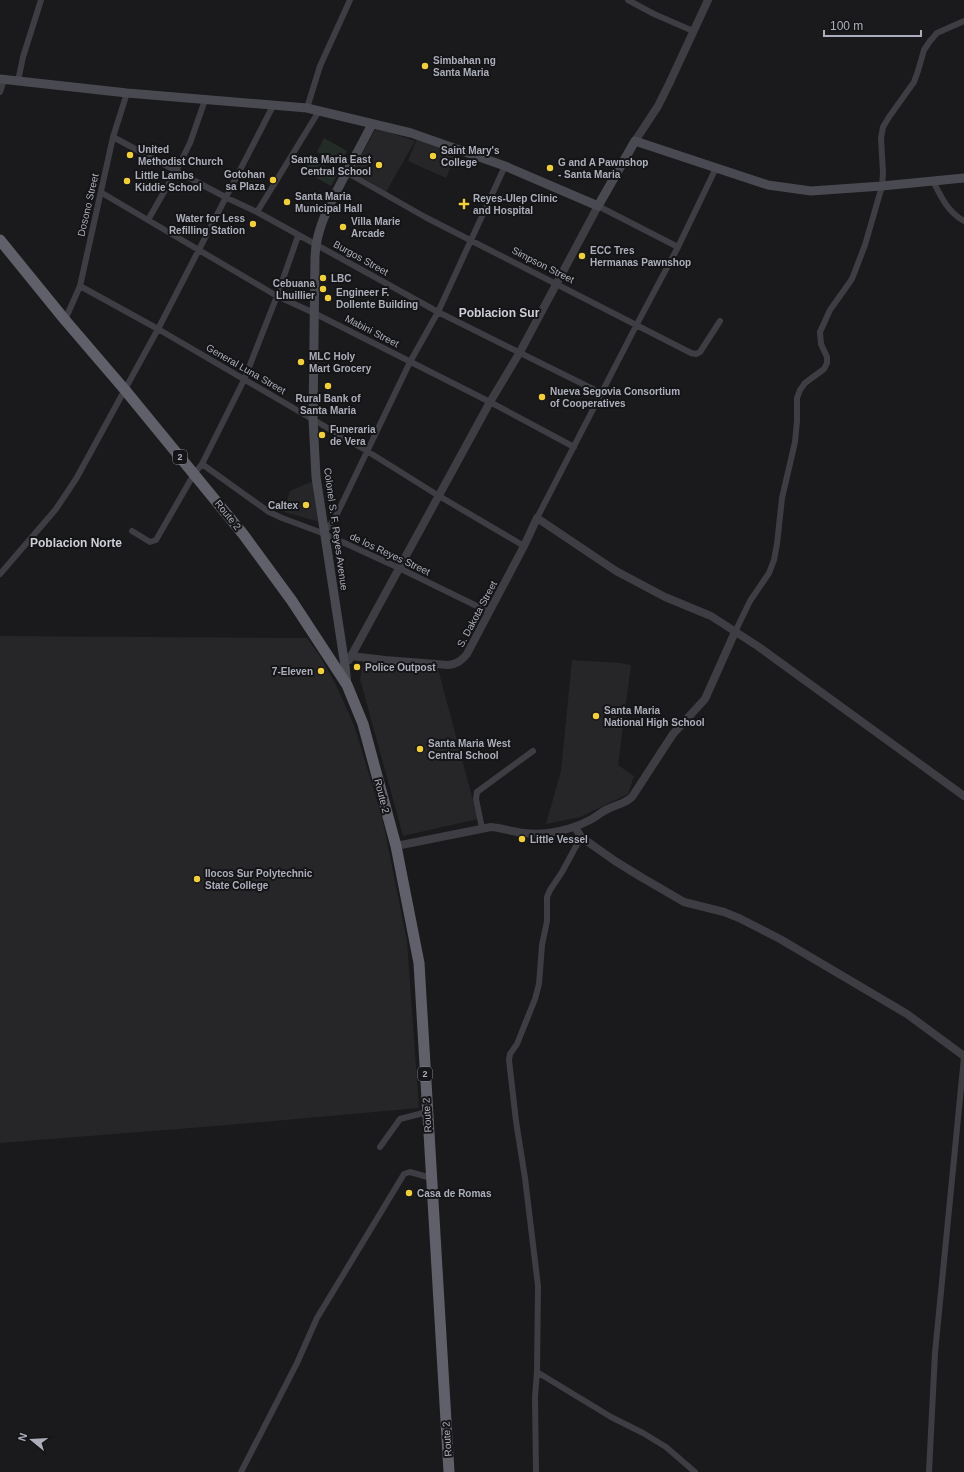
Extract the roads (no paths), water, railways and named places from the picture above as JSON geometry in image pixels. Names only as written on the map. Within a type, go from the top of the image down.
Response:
[{"type":"highway","name":"Route 2","points":[[0,240],[243,534],[287,595],[347,685],[363,724],[396,846],[419,963],[449,1472]]},
{"type":"main road","points":[[2,79],[127,93],[307,108],[411,133],[505,166],[598,206],[635,142],[768,185],[811,191],[964,178]]},
{"type":"main road","name":"Colonel S. F. Reyes Avenue","points":[[347,685],[346,666],[316,477],[313,419],[315,244],[329,206],[372,124]]},
{"type":"street","points":[[18,81],[23,57],[42,0]]},
{"type":"street","points":[[307,108],[320,66],[350,0]]},
{"type":"street","points":[[628,0],[693,32]]},
{"type":"street","points":[[635,142],[658,106],[708,0]]},
{"type":"street","points":[[396,846],[491,827],[524,833],[540,834],[575,827],[591,820],[610,808],[623,804],[632,797],[673,734],[705,699],[738,633],[750,601],[769,573],[774,560],[782,498],[795,442],[797,398],[805,383],[826,366],[827,357],[819,338],[821,328],[830,310],[852,279],[882,186],[883,174],[881,138],[883,127],[914,82],[924,50],[930,41],[938,33],[964,21]]},
{"type":"street","points":[[0,92],[2,79]]},
{"type":"street","name":"Dosono Street","points":[[65,320],[80,286],[102,193],[113,137],[127,93]]},
{"type":"street","points":[[148,220],[190,143],[205,100]]},
{"type":"street","points":[[0,574],[56,509],[76,479],[200,250],[273,106]]},
{"type":"street","points":[[257,212],[319,111]]},
{"type":"street","name":"Burgos Street","points":[[113,137],[227,198],[257,212],[438,312],[601,393]]},
{"type":"street","points":[[324,532],[337,514],[410,362],[438,312],[505,166]]},
{"type":"street","points":[[716,168],[678,247],[636,324],[537,518],[616,571],[665,597],[711,616],[738,633],[964,796]]},
{"type":"street","name":"Simpson Street","points":[[346,172],[425,217],[692,353],[696,354],[700,352],[720,321]]},
{"type":"street","points":[[934,181],[944,202],[951,211],[964,221]]},
{"type":"street","name":"Mabini Street","points":[[102,193],[277,296],[314,313],[490,402],[574,447]]},
{"type":"street","points":[[346,666],[490,402],[520,352],[598,206],[678,247]]},
{"type":"street","points":[[132,531],[150,542],[156,540],[194,474],[202,464],[244,380],[277,296],[298,236]]},
{"type":"street","name":"General Luna Street","points":[[80,286],[158,329],[313,419],[524,546]]},
{"type":"street","name":"de los Reyes Street","points":[[202,464],[269,512],[324,532],[489,612]]},
{"type":"street","name":"S. Dakota Street","points":[[351,656],[440,665],[456,664],[461,661],[467,654],[524,546],[537,518]]},
{"type":"street","points":[[482,828],[476,799],[477,792],[533,751]]},
{"type":"street","points":[[575,827],[581,837],[615,861],[684,902],[724,912],[780,939],[907,1014],[964,1056],[935,1353],[929,1472]]},
{"type":"street","points":[[536,1472],[535,1397],[537,1372],[538,1286],[509,1060],[510,1054],[517,1044],[535,1000],[539,984],[542,945],[547,921],[547,897],[581,837]]},
{"type":"street","points":[[380,1147],[400,1119],[427,1112]]},
{"type":"street","points":[[241,1472],[297,1363],[317,1318],[404,1174],[410,1172],[431,1178]]},
{"type":"street","points":[[537,1372],[666,1447],[695,1472]]},
{"type":"place","name":"Simbahan ng Santa Maria","points":[[425,66]]},
{"type":"place","name":"United Methodist Church","points":[[130,155]]},
{"type":"place","name":"Saint Mary's College","points":[[433,156]]},
{"type":"place","name":"Santa Maria East Central School","points":[[379,165]]},
{"type":"place","name":"G and A Pawnshop - Santa Maria","points":[[550,168]]},
{"type":"place","name":"Gotohan sa Plaza","points":[[273,180]]},
{"type":"place","name":"Little Lambs Kiddie School","points":[[127,181]]},
{"type":"place","name":"Santa Maria Municipal Hall","points":[[287,202]]},
{"type":"place","name":"Reyes-Ulep Clinic and Hospital","points":[[464,204]]},
{"type":"place","name":"Water for Less Refilling Station","points":[[253,224]]},
{"type":"place","name":"Villa Marie Arcade","points":[[343,227]]},
{"type":"place","name":"ECC Tres Hermanas Pawnshop","points":[[582,256]]},
{"type":"place","name":"LBC","points":[[323,278]]},
{"type":"place","name":"Cebuana Lhuillier","points":[[323,289]]},
{"type":"place","name":"Engineer F. Dollente Building","points":[[328,298]]},
{"type":"place","name":"MLC Holy Mart Grocery","points":[[301,362]]},
{"type":"place","name":"Rural Bank of Santa Maria","points":[[328,386]]},
{"type":"place","name":"Nueva Segovia Consortium of Cooperatives","points":[[542,397]]},
{"type":"place","name":"Funeraria de Vera","points":[[322,435]]},
{"type":"place","name":"Caltex","points":[[306,505]]},
{"type":"place","name":"Police Outpost","points":[[357,667]]},
{"type":"place","name":"7-Eleven","points":[[321,671]]},
{"type":"place","name":"Santa Maria National High School","points":[[596,716]]},
{"type":"place","name":"Santa Maria West Central School","points":[[420,749]]},
{"type":"place","name":"Little Vessel","points":[[522,839]]},
{"type":"place","name":"Ilocos Sur Polytechnic State College","points":[[197,879]]},
{"type":"place","name":"Casa de Romas","points":[[409,1193]]},
{"type":"district","name":"Poblacion Sur","points":[[499,313]]},
{"type":"district","name":"Poblacion Norte","points":[[76,543]]}]
